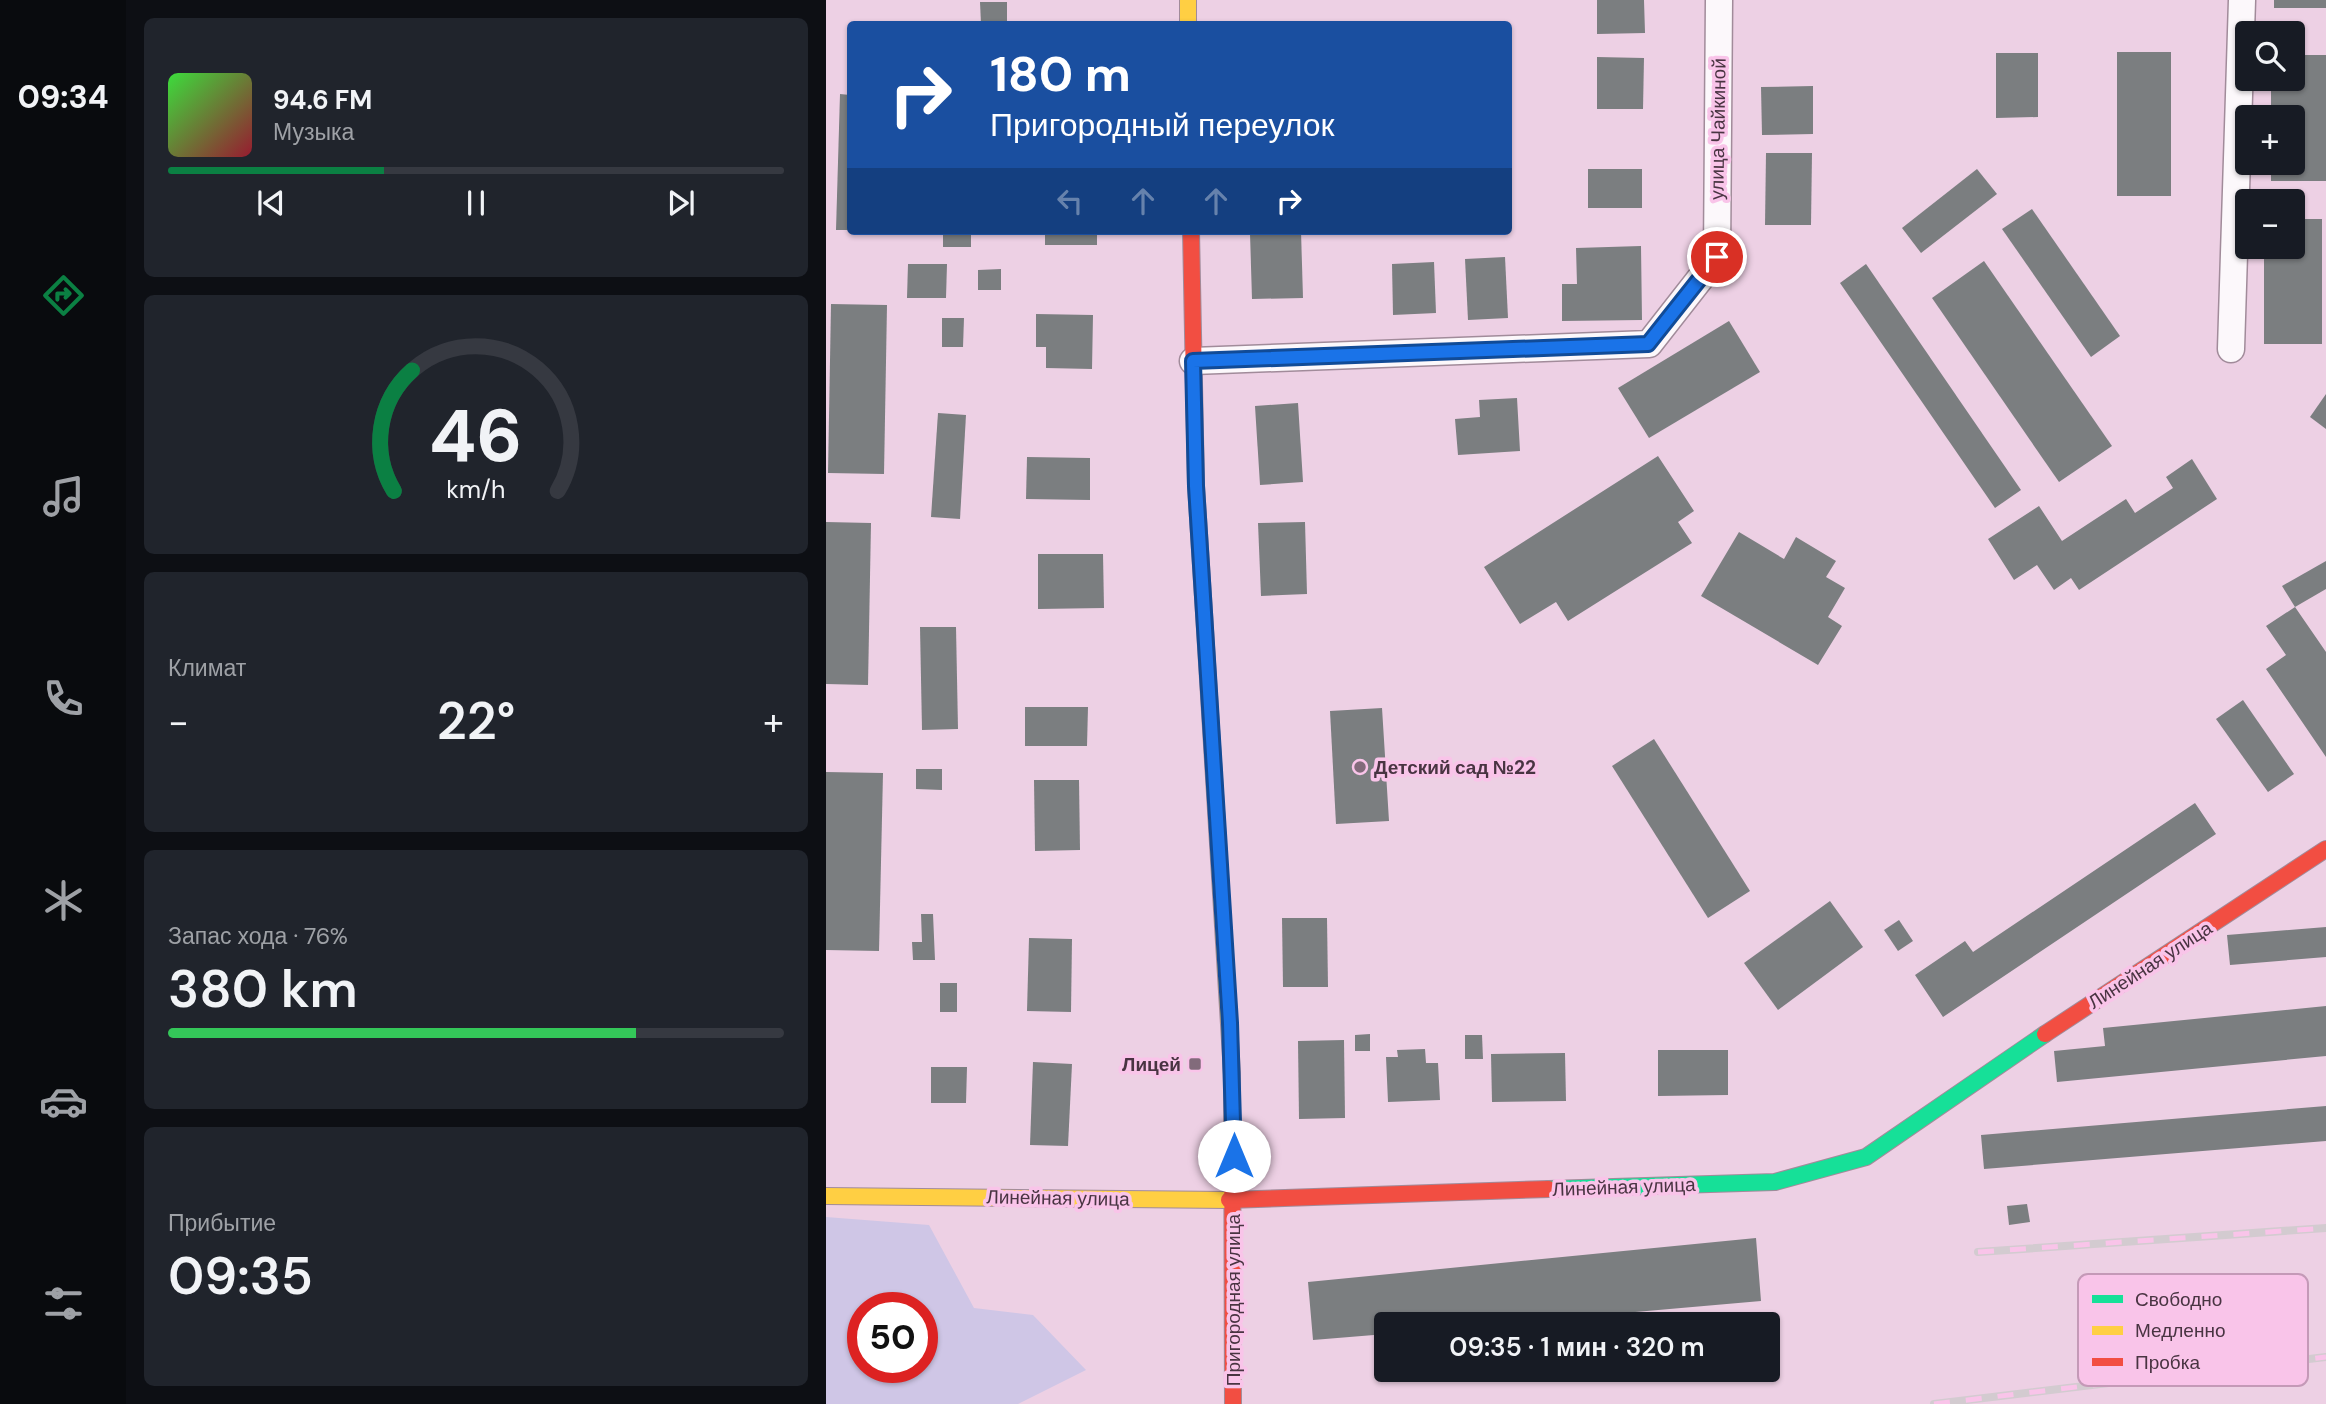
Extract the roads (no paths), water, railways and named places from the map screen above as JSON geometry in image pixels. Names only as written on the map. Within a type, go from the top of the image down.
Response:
[{"type":"street","points":[[1188,0],[1188,21]]},
{"type":"street","name":"улица Чайкиной","points":[[1193,361],[1648,344],[1717,257],[1719,0]]},
{"type":"street","points":[[2231,349],[2242,0]]},
{"type":"street","name":"Пригородная улица","points":[[1191,235],[1196,486],[1230,1023],[1233,1404]]},
{"type":"street","name":"Линейная улица","points":[[826,1196],[1233,1200],[1775,1182],[1866,1157],[1997,1066],[2326,849]]},
{"type":"railway","points":[[1978,1252],[2326,1228]]},
{"type":"railway","points":[[2308,1359],[2326,1357]]},
{"type":"railway","points":[[1934,1404],[2084,1386]]},
{"type":"place","name":"Детский сад №22","points":[[1360,767]]},
{"type":"place","name":"Лицей","points":[[1195,1064]]}]
